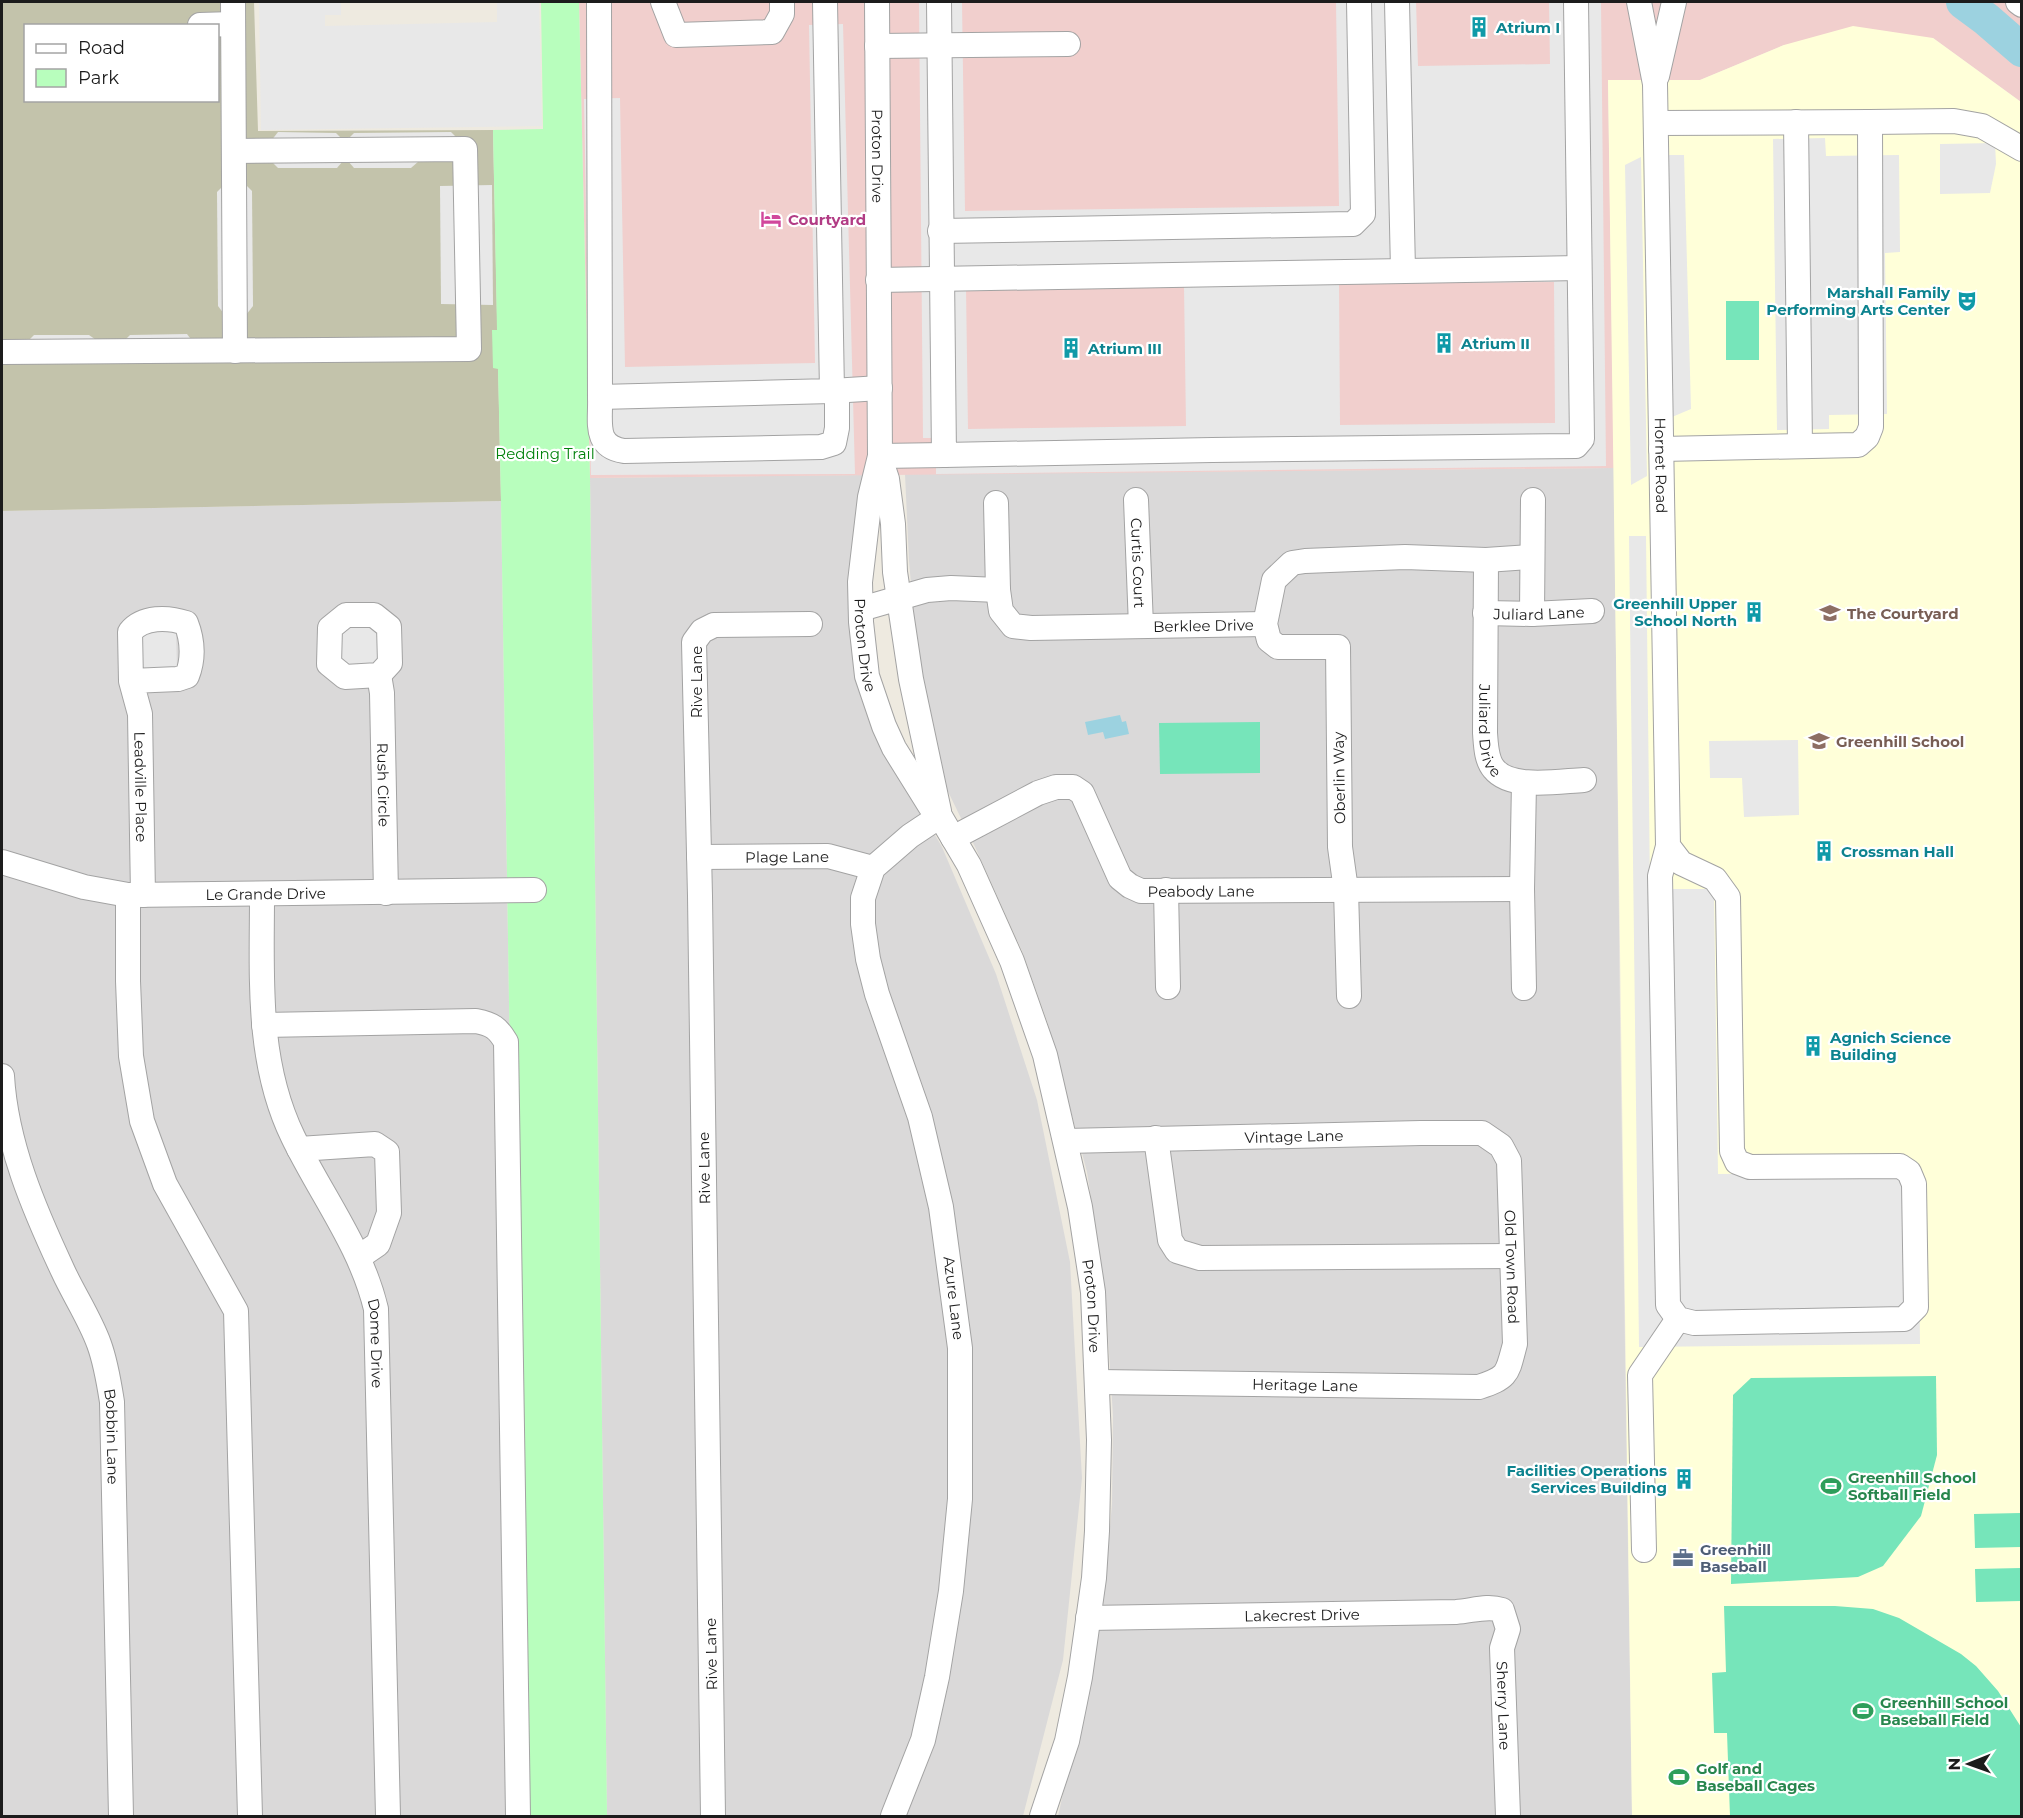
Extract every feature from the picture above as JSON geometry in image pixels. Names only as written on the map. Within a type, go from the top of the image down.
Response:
[{"type":"street","points":[[599,2],[601,433],[604,443],[612,449],[624,451],[821,447],[834,443],[837,428],[825,2]]},
{"type":"street","points":[[663,2],[676,35],[772,32],[782,14],[782,2]]},
{"type":"street","name":"Proton Drive","points":[[877,2],[880,456],[870,497],[860,582],[867,676],[884,726],[906,768],[930,806],[940,816],[969,865],[1012,961],[1046,1055],[1080,1207],[1093,1292],[1098,1382],[1097,1531],[1094,1578],[1080,1677],[1067,1741],[1042,1816]]},
{"type":"street","points":[[939,2],[944,455]]},
{"type":"street","points":[[940,231],[1353,224],[1363,214],[1359,2]]},
{"type":"street","points":[[1397,2],[1403,270]]},
{"type":"street","points":[[880,456],[1576,446],[1581,439],[1576,2]]},
{"type":"street","name":"Hornet Road","points":[[1639,2],[1655,84],[1668,846],[1660,876],[1667,1293],[1668,1305],[1678,1319]]},
{"type":"street","name":"Hornet Road","points":[[1655,84],[1674,2]]},
{"type":"street","points":[[2018,2],[2022,5]]},
{"type":"street","points":[[203,24],[233,13],[235,351]]},
{"type":"street","points":[[878,46],[1068,44]]},
{"type":"street","points":[[1656,123],[1954,121],[1982,126],[2022,149]]},
{"type":"street","points":[[1796,122],[1800,446]]},
{"type":"street","points":[[1662,449],[1858,445],[1867,437],[1871,428],[1870,122]]},
{"type":"street","points":[[2,352],[469,349],[465,149],[235,151]]},
{"type":"street","points":[[878,280],[1578,268]]},
{"type":"street","points":[[600,397],[880,388]]},
{"type":"street","name":"Proton Drive","points":[[880,456],[887,479],[911,679],[940,816]]},
{"type":"street","name":"Curtis Court","points":[[1136,500],[1141,626]]},
{"type":"street","points":[[1532,614],[1533,500]]},
{"type":"street","points":[[861,609],[927,590],[951,588],[998,590],[996,503]]},
{"type":"street","name":"Berklee Drive","points":[[998,590],[1001,611],[1013,626],[1031,628],[1265,624],[1274,580],[1292,563],[1405,557],[1486,560],[1531,557]]},
{"type":"street","name":"Juliard Drive","points":[[1486,560],[1485,733],[1487,756],[1494,770],[1506,778],[1524,783],[1522,889],[1524,988]]},
{"type":"street","name":"Juliard Lane","points":[[1485,613],[1532,614],[1592,610]]},
{"type":"street","name":"Rive Lane","points":[[713,1816],[694,642],[702,631],[714,625],[810,624]]},
{"type":"street","name":"Oberlin Way","points":[[1265,624],[1269,640],[1278,647],[1338,647],[1340,847],[1346,890],[1349,996]]},
{"type":"street","name":"Rush Circle","points":[[379,675],[382,693],[386,893]]},
{"type":"street","name":"Leadville Place","points":[[131,681],[140,714],[135,895],[128,981],[132,1056],[142,1121],[165,1184],[236,1311],[250,1816]]},
{"type":"street","points":[[1524,783],[1584,780]]},
{"type":"street","name":"Peabody Lane","points":[[953,838],[1038,793],[1056,787],[1072,787],[1082,793],[1120,878],[1141,891],[1522,889]]},
{"type":"street","points":[[873,868],[910,836],[940,816]]},
{"type":"street","points":[[1644,1550],[1640,1375],[1678,1319],[1694,1323],[1904,1319],[1916,1307],[1914,1184],[1909,1172],[1900,1166],[1750,1167],[1737,1162],[1732,1151],[1728,897],[1715,879],[1681,863],[1668,846]]},
{"type":"street","name":"Plage Lane","points":[[699,857],[828,856],[873,868]]},
{"type":"street","name":"Le Grande Drive","points":[[2,862],[84,887],[135,895],[534,890]]},
{"type":"street","name":"Azure Lane","points":[[873,868],[863,898],[863,924],[868,959],[877,993],[920,1117],[941,1207],[960,1348],[960,1499],[951,1591],[937,1677],[923,1740],[893,1816]]},
{"type":"street","points":[[1166,890],[1168,987]]},
{"type":"street","name":"Dome Drive","points":[[262,895],[264,1025],[266,1050],[276,1096],[299,1149],[359,1257],[370,1284],[376,1309],[388,1816]]},
{"type":"street","points":[[264,1025],[476,1021],[491,1024],[500,1031],[506,1042],[518,1816]]},
{"type":"street","name":"Bobbin Lane","points":[[2,1091],[9,1155],[22,1177],[62,1270],[99,1342],[112,1402],[121,1816]]},
{"type":"street","name":"Vintage Lane","points":[[1066,1141],[1421,1132],[1482,1133],[1501,1146],[1509,1161]]},
{"type":"street","points":[[1156,1138],[1170,1240],[1177,1251],[1200,1258],[1512,1256]]},
{"type":"street","points":[[299,1149],[375,1144],[387,1152],[389,1213],[378,1244],[359,1257]]},
{"type":"street","name":"Old Town Road","points":[[1508,1372],[1515,1344],[1509,1161]]},
{"type":"street","name":"Heritage Lane","points":[[1098,1382],[1479,1387],[1496,1381],[1508,1372]]},
{"type":"street","name":"Lakecrest Drive","points":[[1088,1618],[1456,1612],[1474,1611],[1487,1607],[1502,1610],[1507,1622]]},
{"type":"street","name":"Sherry Lane","points":[[1507,1622],[1508,1629],[1502,1648],[1508,1816]]},
{"type":"shaded area","points":[[2,2],[254,2],[258,131],[493,130],[501,501],[2,511]]},
{"type":"shaded area","points":[[259,2],[341,2],[341,15],[325,15],[325,26],[497,22],[497,2],[539,2],[542,126],[261,130]]},
{"type":"shaded area","points":[[579,2],[2021,2],[2021,102],[1933,38],[1784,45],[1700,80],[1608,80],[1614,468],[590,478]]},
{"type":"shaded area","points":[[919,2],[962,2],[965,211],[1339,206],[1336,2],[1416,2],[1418,66],[1550,64],[1549,2],[1601,2],[1606,466],[936,474],[936,438],[923,438]],"holes":[[[1554,282],[1555,423],[1340,425],[1339,284]],[[1184,286],[1186,426],[968,429],[966,288]]]},
{"type":"shaded area","points":[[843,24],[855,474],[591,475],[584,99],[620,98],[625,367],[815,363],[809,25]]},
{"type":"shaded area","name":"Greenhill School","points":[[1853,26],[1933,38],[2021,102],[2021,1816],[1632,1816],[1608,80],[1700,80],[1784,45]]},
{"type":"shaded area","points":[[278,132],[336,133],[343,140],[271,141]]},
{"type":"shaded area","points":[[451,132],[458,139],[347,140],[354,133]]},
{"type":"shaded area","points":[[1825,138],[1826,156],[1899,155],[1900,252],[1885,253],[1887,414],[1829,415],[1829,429],[1777,430],[1773,139]]},
{"type":"shaded area","points":[[1995,143],[1996,164],[1990,193],[1940,194],[1940,144]]},
{"type":"shaded area","points":[[1667,155],[1684,155],[1691,409],[1672,417]]},
{"type":"shaded area","points":[[1641,157],[1647,476],[1631,485],[1625,165]]},
{"type":"shaded area","points":[[271,161],[343,161],[337,168],[278,168]]},
{"type":"shaded area","points":[[348,161],[419,161],[411,168],[354,168]]},
{"type":"shaded area","points":[[224,185],[224,314],[218,306],[217,192]]},
{"type":"shaded area","points":[[246,185],[252,191],[253,306],[246,315]]},
{"type":"shaded area","points":[[492,185],[493,305],[441,304],[440,186]]},
{"type":"shaded area","points":[[187,334],[193,342],[123,342],[130,335]]},
{"type":"shaded area","points":[[34,335],[89,335],[99,342],[27,342]]},
{"type":"shaded area","points":[[1614,468],[1632,1816],[1058,1816],[1096,1648],[1105,1585],[1112,1504],[1113,1416],[1105,1289],[1087,1172],[1047,1021],[1022,951],[938,771],[922,709],[909,561],[905,474]]},
{"type":"shaded area","points":[[864,475],[854,654],[912,795],[942,847],[996,974],[1037,1100],[1070,1262],[1082,1478],[1063,1660],[1023,1816],[607,1816],[590,478]]},
{"type":"shaded area","points":[[501,501],[522,1816],[2,1816],[2,511]]},
{"type":"shaded area","points":[[1629,536],[1646,536],[1650,889],[1714,889],[1718,1174],[1918,1172],[1920,1344],[1639,1347]]},
{"type":"shaded area","points":[[377,624],[378,664],[341,665],[339,625]]},
{"type":"shaded area","points":[[176,629],[177,669],[137,670],[135,630]]},
{"type":"shaded area","points":[[1798,740],[1799,815],[1744,817],[1742,778],[1710,778],[1709,741]]},
{"type":"green space","name":"Redding Trail","points":[[541,2],[579,2],[590,478],[607,1816],[522,1816],[501,501],[498,369],[493,368],[492,330],[497,330],[493,130],[543,129]]},
{"type":"green space","points":[[1726,301],[1759,301],[1759,360],[1726,360]]},
{"type":"green space","points":[[1260,722],[1260,773],[1160,774],[1159,723]]},
{"type":"green space","name":"Greenhill School Softball Field","points":[[1936,1376],[1937,1455],[1921,1516],[1883,1566],[1858,1577],[1731,1584],[1733,1395],[1751,1378]]},
{"type":"green space","points":[[2021,1513],[2021,1547],[1975,1548],[1974,1514]]},
{"type":"green space","points":[[2021,1568],[2021,1601],[1976,1602],[1975,1569]]},
{"type":"green space","name":"Greenhill School Baseball Field","points":[[1724,1606],[1835,1606],[1873,1609],[1899,1618],[1961,1654],[1976,1666],[1998,1691],[2021,1727],[2021,1816],[1730,1816],[1727,1733],[1714,1733],[1712,1673],[1726,1672]]},
{"type":"water","points":[[1120,715],[1122,722],[1126,721],[1129,734],[1105,739],[1103,732],[1088,735],[1085,722]]},
{"type":"waterway","points":[[1963,2],[2022,50]]},
{"type":"place","name":"Atrium I","points":[[1479,27]]},
{"type":"place","name":"Courtyard","points":[[771,219]]},
{"type":"place","name":"Marshall Family Performing Arts Center","points":[[1967,301]]},
{"type":"place","name":"Atrium II","points":[[1444,343]]},
{"type":"place","name":"Atrium III","points":[[1071,348]]},
{"type":"place","name":"Greenhill Upper School North","points":[[1754,612]]},
{"type":"place","name":"The Courtyard","points":[[1830,613]]},
{"type":"place","name":"Greenhill School","points":[[1819,741]]},
{"type":"place","name":"Crossman Hall","points":[[1824,851]]},
{"type":"place","name":"Agnich Science Building","points":[[1813,1046]]},
{"type":"place","name":"Facilities Operations Services Building","points":[[1684,1479]]},
{"type":"place","name":"Greenhill School Softball Field","points":[[1831,1486]]},
{"type":"place","name":"Greenhill Baseball","points":[[1683,1558]]},
{"type":"place","name":"Greenhill School Baseball Field","points":[[1863,1711]]},
{"type":"place","name":"Golf and Baseball Cages","points":[[1679,1777]]}]
